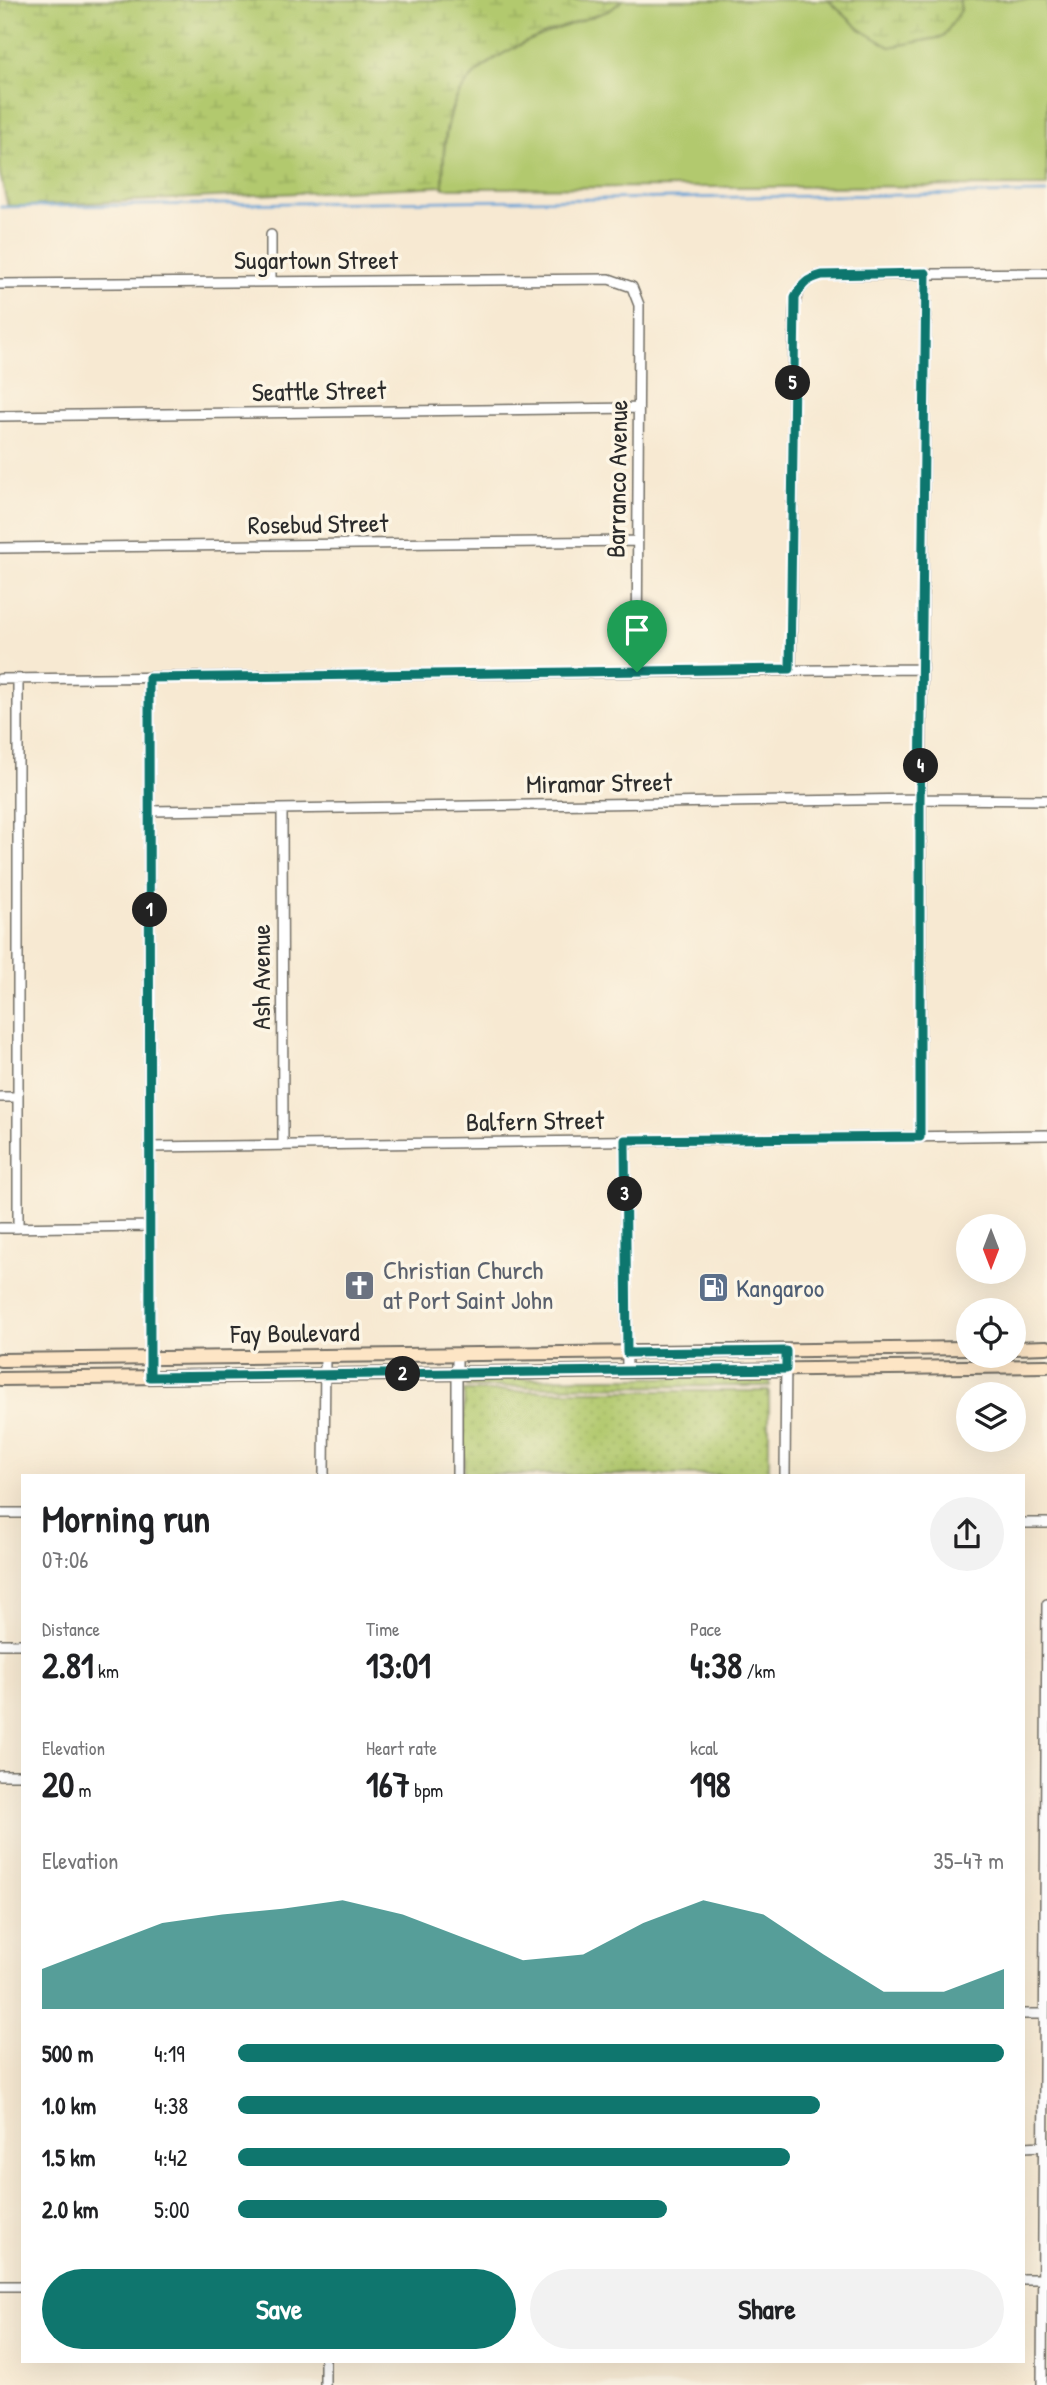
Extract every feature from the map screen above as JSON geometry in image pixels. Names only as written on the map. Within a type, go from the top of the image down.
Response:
[{"type":"main road","points":[[1026,1348],[1047,1347]]},
{"type":"main road","name":"Fay Boulevard","points":[[0,1360],[956,1348]]},
{"type":"main road","name":"Fay Boulevard","points":[[0,1380],[1047,1366]]},
{"type":"street","points":[[271,235],[271,281]]},
{"type":"street","points":[[920,1137],[920,799],[926,273]]},
{"type":"street","points":[[790,669],[795,298],[801,285],[809,278],[822,275],[1047,273]]},
{"type":"street","name":"Sugartown Street","points":[[0,284],[609,279],[632,287]]},
{"type":"street","name":"Barranco Avenue","points":[[632,287],[639,305],[637,672]]},
{"type":"street","name":"Seattle Street","points":[[0,416],[638,408]]},
{"type":"street","name":"Rosebud Street","points":[[0,548],[637,541]]},
{"type":"street","points":[[0,679],[922,669]]},
{"type":"street","points":[[149,678],[150,1377]]},
{"type":"street","points":[[18,679],[18,1228]]},
{"type":"street","name":"Miramar Street","points":[[151,811],[920,799],[1047,800]]},
{"type":"street","name":"Ash Avenue","points":[[282,809],[282,1145]]},
{"type":"street","points":[[0,1097],[18,1097]]},
{"type":"street","name":"Balfern Street","points":[[149,1147],[1047,1135]]},
{"type":"street","points":[[625,1140],[627,1371]]},
{"type":"street","points":[[0,1228],[149,1226]]},
{"type":"street","points":[[785,1474],[786,1351]]},
{"type":"street","points":[[457,1354],[457,1474]]},
{"type":"street","points":[[324,1474],[325,1355]]},
{"type":"street","points":[[0,1513],[21,1513]]},
{"type":"street","points":[[1025,1523],[1047,1523]]},
{"type":"street","points":[[1042,2385],[1045,2279],[1043,2146],[1047,1604]]},
{"type":"street","points":[[0,1644],[21,1644]]},
{"type":"street","points":[[0,1775],[21,1776]]},
{"type":"street","points":[[1025,2014],[1044,2014]]},
{"type":"street","points":[[1025,2147],[1043,2146]]},
{"type":"street","points":[[1025,2279],[1045,2279]]},
{"type":"street","points":[[0,2286],[21,2286]]},
{"type":"street","points":[[325,2363],[325,2385]]},
{"type":"green space","points":[[0,0],[623,0],[610,10],[546,33],[502,54],[467,83],[455,101],[448,121],[443,186],[8,207],[0,174]]},
{"type":"green space","points":[[623,0],[828,0],[860,29],[961,10],[959,0],[1047,0],[1047,186],[443,188],[448,123],[455,102],[466,84],[501,55],[545,34],[610,10]]},
{"type":"green space","points":[[828,0],[959,0],[961,10],[943,37],[890,47],[860,29]]},
{"type":"green space","points":[[770,1377],[770,1386],[467,1387],[467,1379]]},
{"type":"green space","points":[[464,1391],[769,1391],[769,1474],[464,1474]]},
{"type":"waterway","points":[[0,207],[1047,193]]},
{"type":"place","name":"Christian Church at Port Saint John","points":[[360,1285]]},
{"type":"place","name":"Kangaroo","points":[[713,1288]]},
{"type":"route","points":[[926,273],[920,799],[920,1137],[625,1140],[627,1353],[786,1351],[786,1369],[150,1377],[149,678],[637,672],[790,669],[795,298],[801,285],[809,278],[822,275],[926,273]]}]
